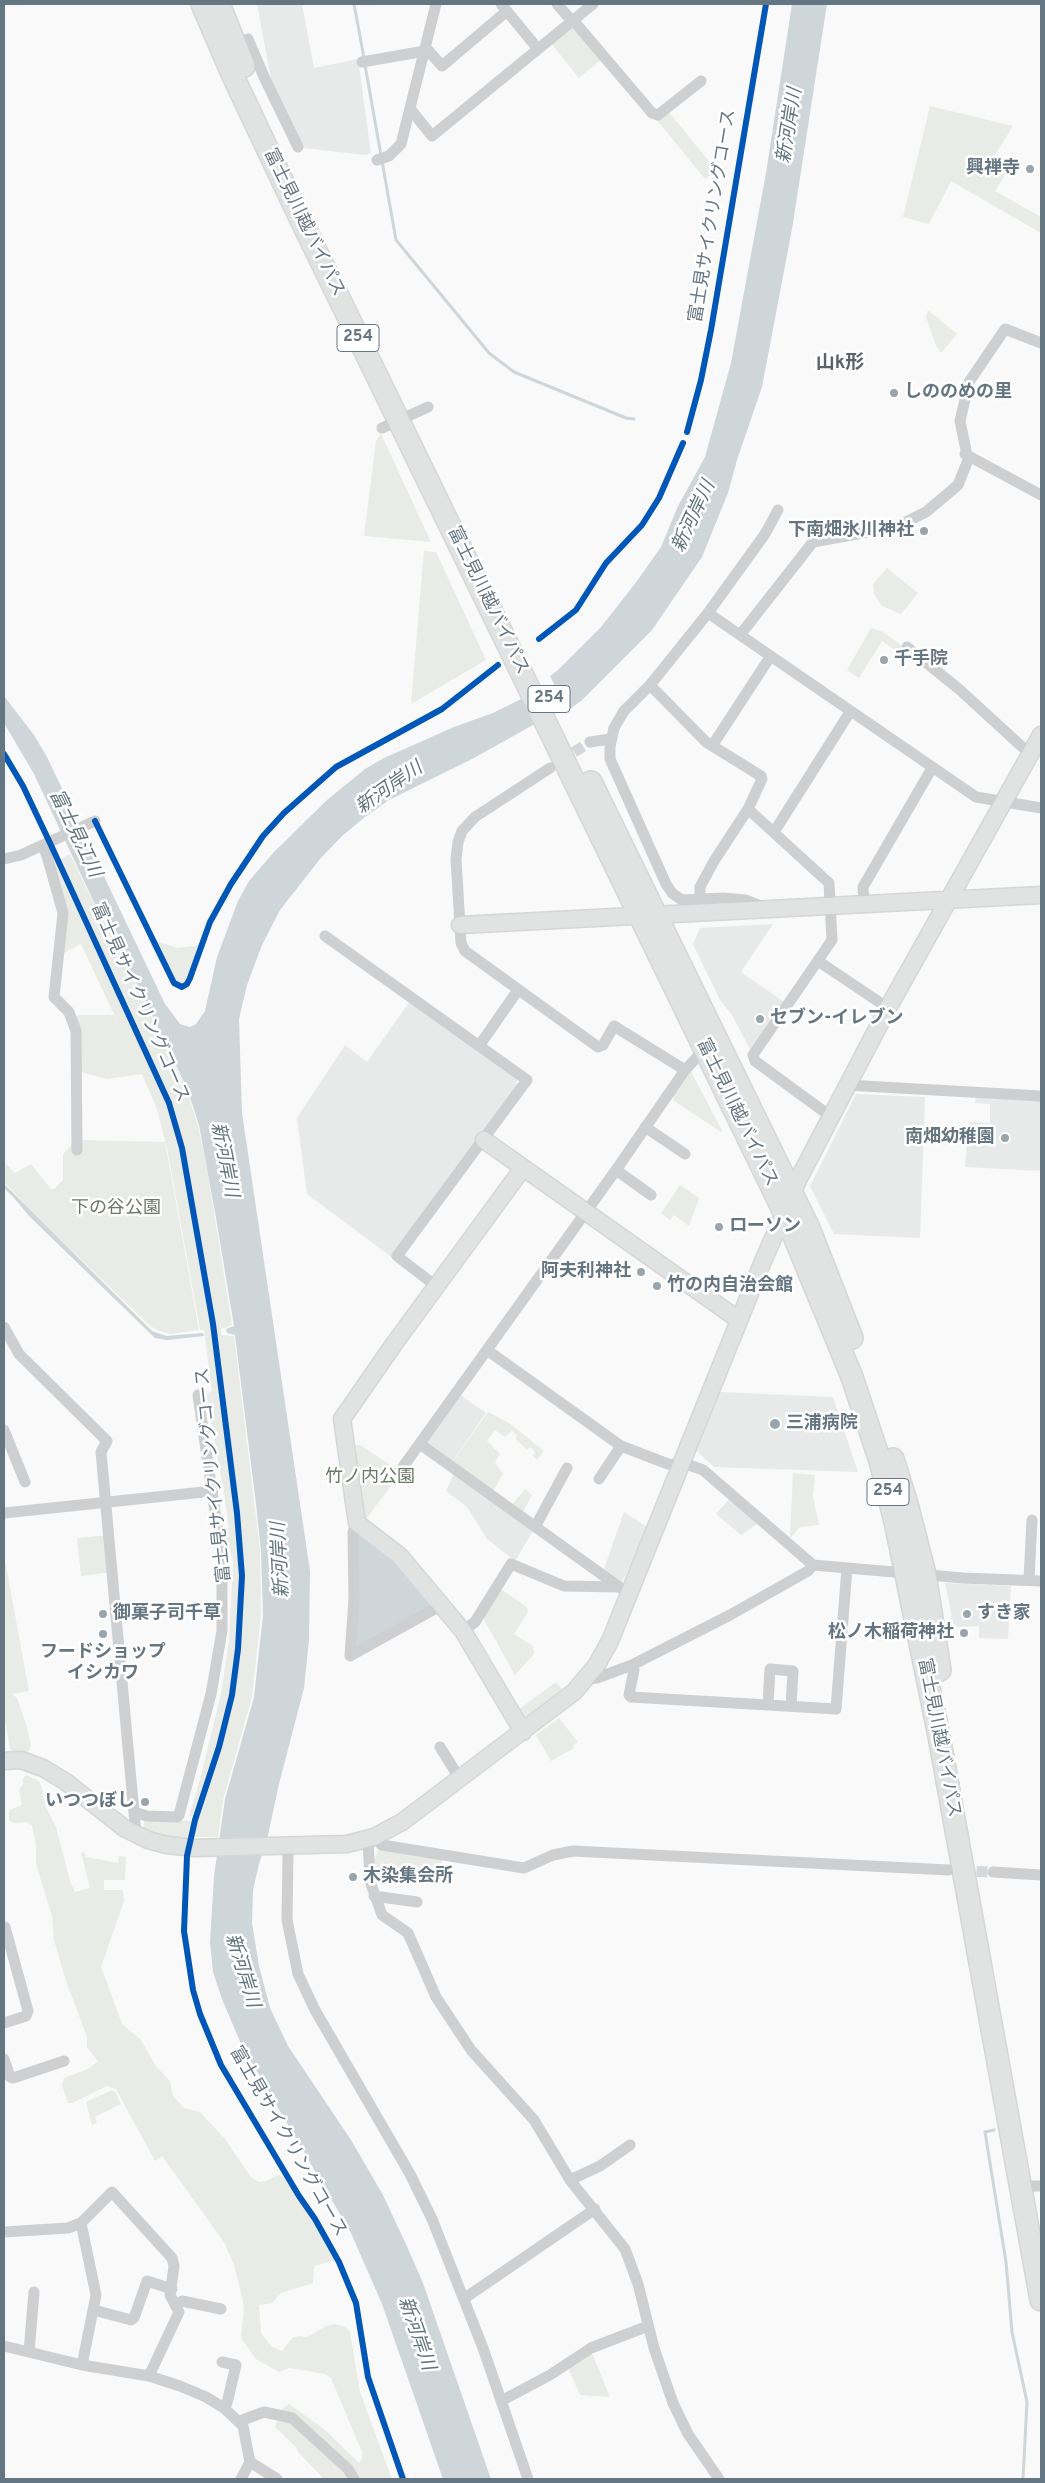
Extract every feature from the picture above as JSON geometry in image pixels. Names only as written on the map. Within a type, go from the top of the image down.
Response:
[{"type":"highway","name":"富士見川越バイパス","points":[[202,4],[270,156],[405,418]]},
{"type":"highway","name":"富士見川越バイパス","points":[[220,4],[234,43],[405,418],[788,1203]]},
{"type":"highway","name":"富士見川越バイパス","points":[[648,916],[704,1050],[788,1203],[825,1265],[867,1381],[908,1504],[915,1573],[938,1664],[1032,2186],[1041,2226]]},
{"type":"highway","name":"富士見川越バイパス","points":[[1032,2186],[1041,2300]]},
{"type":"street","points":[[381,159],[401,144],[436,4]]},
{"type":"street","points":[[557,4],[652,113],[658,115],[700,81]]},
{"type":"street","points":[[411,110],[432,136],[592,4]]},
{"type":"street","points":[[426,50],[442,66],[504,7],[538,49]]},
{"type":"street","points":[[234,43],[248,39],[298,148]]},
{"type":"street","points":[[365,61],[426,50]]},
{"type":"street","points":[[740,635],[813,542],[896,527],[926,512],[958,484],[968,460],[965,454],[960,421],[969,382],[1006,329],[1041,343]]},
{"type":"street","points":[[965,454],[1041,496]]},
{"type":"street","points":[[768,909],[746,900],[682,900],[672,893],[666,884],[610,759],[610,739],[624,711],[650,685],[708,613],[765,534],[778,510]]},
{"type":"street","points":[[708,613],[976,797],[1041,808]]},
{"type":"street","points":[[907,646],[960,690],[1031,755]]},
{"type":"street","points":[[712,746],[770,657]]},
{"type":"street","points":[[650,685],[712,746],[761,776],[762,779],[748,809],[714,861],[700,887],[700,899]]},
{"type":"street","points":[[774,832],[850,712]]},
{"type":"street","points":[[4,1761],[21,1760],[53,1773],[109,1818],[136,1835],[167,1846],[285,1850],[335,1845],[371,1838],[402,1822],[561,1703],[586,1679],[604,1654],[624,1590],[681,1465],[738,1320],[788,1203],[846,1085],[947,900],[1041,735]]},
{"type":"street","points":[[590,742],[610,739]]},
{"type":"street","points":[[550,768],[475,817],[462,830],[456,859],[461,943],[465,951],[598,1047],[603,1045],[614,1026],[685,1070]]},
{"type":"street","points":[[864,904],[863,887],[932,768]]},
{"type":"street","points":[[748,809],[827,880],[832,905],[832,940],[753,1055],[754,1061],[830,1116]]},
{"type":"street","points":[[4,858],[14,858],[96,821]]},
{"type":"street","points":[[47,844],[48,856],[63,913],[54,997],[68,1012],[76,1031],[77,1150]]},
{"type":"street","points":[[460,925],[1041,894]]},
{"type":"street","points":[[325,936],[527,1080],[398,1256],[436,1286]]},
{"type":"street","points":[[818,961],[888,1008]]},
{"type":"street","points":[[479,1046],[518,990]]},
{"type":"street","points":[[400,1471],[616,1170],[685,1070],[704,1050]]},
{"type":"street","points":[[846,1085],[1041,1096]]},
{"type":"street","points":[[645,1127],[685,1154]]},
{"type":"street","points":[[484,1140],[738,1320]]},
{"type":"street","points":[[442,1605],[350,1656],[354,1599],[353,1532],[357,1524],[342,1420],[436,1286],[523,1168]]},
{"type":"street","points":[[616,1170],[651,1195]]},
{"type":"street","points":[[4,1327],[19,1354],[106,1441],[101,1452],[136,1835]]},
{"type":"street","points":[[487,1350],[621,1446],[668,1464],[689,1465],[703,1470],[813,1565],[962,1578],[1041,1580]]},
{"type":"street","points":[[134,1812],[147,1816],[177,1817],[179,1815],[200,1741],[222,1631],[222,1568],[213,1491],[198,1396]]},
{"type":"street","points":[[4,1430],[25,1482]]},
{"type":"street","points":[[420,1444],[624,1590]]},
{"type":"street","points":[[599,1479],[621,1446]]},
{"type":"street","points":[[535,1527],[568,1468]]},
{"type":"street","points":[[4,1513],[213,1491]]},
{"type":"street","points":[[1029,1579],[1032,1520]]},
{"type":"street","points":[[357,1524],[400,1556],[442,1605],[462,1631],[523,1732]]},
{"type":"street","points":[[462,1631],[475,1622],[511,1564],[564,1586],[624,1590]]},
{"type":"street","points":[[586,1679],[597,1678],[632,1665],[730,1615],[808,1571],[813,1565]]},
{"type":"street","points":[[632,1665],[631,1697],[836,1709],[847,1568]]},
{"type":"street","points":[[768,1704],[770,1669],[793,1670],[791,1706]]},
{"type":"street","points":[[440,1748],[460,1779]]},
{"type":"street","points":[[371,1838],[382,1845],[524,1868],[553,1855],[573,1851],[949,1870]]},
{"type":"street","points":[[371,1838],[369,1874],[374,1896],[385,1919],[402,1927],[408,1933],[428,1983],[471,2050],[534,2120],[570,2180],[625,2249],[638,2284],[662,2373],[681,2422],[719,2479]]},
{"type":"street","points":[[285,1850],[287,1920],[293,1958],[302,1982],[315,2010],[422,2197],[465,2298],[528,2479]]},
{"type":"street","points":[[993,1872],[1041,1875]]},
{"type":"street","points":[[374,1896],[417,1902]]},
{"type":"street","points":[[4,2023],[26,2016],[28,2011],[7,1951],[6,1927]]},
{"type":"street","points":[[4,2058],[10,2077],[14,2078],[64,2062]]},
{"type":"street","points":[[570,2180],[600,2166],[630,2145]]},
{"type":"street","points":[[4,2232],[68,2228],[81,2223],[112,2192],[172,2258],[174,2275],[170,2295],[178,2312],[148,2376]]},
{"type":"street","points":[[465,2298],[595,2209]]},
{"type":"street","points":[[81,2223],[96,2295],[82,2365]]},
{"type":"street","points":[[94,2310],[131,2320],[134,2318],[146,2281],[172,2289]]},
{"type":"street","points":[[29,2352],[34,2292]]},
{"type":"street","points":[[175,2304],[182,2301],[221,2308]]},
{"type":"street","points":[[501,2401],[550,2375],[591,2348],[648,2326]]},
{"type":"street","points":[[4,2346],[82,2365],[148,2376],[196,2392],[224,2408],[240,2421],[243,2426],[250,2462],[241,2479]]},
{"type":"street","points":[[222,2362],[236,2365],[227,2404],[224,2408]]},
{"type":"street","points":[[240,2421],[264,2412],[292,2418],[348,2469],[354,2479]]},
{"type":"street","points":[[250,2462],[277,2479]]},
{"type":"shaded area","points":[[257,4],[302,4],[314,68],[358,59],[371,153],[366,155],[303,148],[273,90]]},
{"type":"shaded area","points":[[773,924],[741,972],[784,1002],[751,1051],[732,1015],[720,1000],[693,944],[700,928]]},
{"type":"shaded area","points":[[410,1001],[517,1079],[516,1087],[393,1258],[307,1194],[297,1118],[345,1045],[367,1062]]},
{"type":"shaded area","points":[[856,1094],[925,1097],[920,1238],[834,1234],[810,1186]]},
{"type":"shaded area","name":"南畑幼稚園","points":[[976,1097],[1041,1100],[1041,1171],[965,1167],[969,1122],[990,1123],[990,1104],[975,1103]]},
{"type":"shaded area","name":"三浦病院","points":[[720,1392],[833,1397],[858,1472],[714,1467],[697,1451]]},
{"type":"shaded area","points":[[459,1394],[486,1413],[452,1462],[426,1443]]},
{"type":"shaded area","points":[[454,1473],[533,1531],[515,1561],[487,1539],[467,1507],[446,1491]]},
{"type":"shaded area","points":[[730,1498],[759,1523],[741,1535],[716,1514]]},
{"type":"shaded area","points":[[624,1512],[647,1527],[627,1573],[620,1584],[603,1572]]},
{"type":"shaded area","points":[[945,1583],[1011,1586],[1008,1639],[979,1638],[979,1626],[954,1627]]},
{"type":"green space","points":[[573,25],[602,59],[579,78],[551,43]]},
{"type":"green space","points":[[930,106],[1013,126],[992,160],[1008,170],[995,191],[1041,217],[1041,233],[951,181],[929,224],[903,217]]},
{"type":"green space","points":[[668,111],[716,170],[705,179],[657,120]]},
{"type":"green space","points":[[928,310],[957,334],[941,353],[936,346],[926,317]]},
{"type":"green space","points":[[381,434],[431,542],[364,536],[376,441]]},
{"type":"green space","points":[[424,551],[436,552],[486,660],[411,704]]},
{"type":"green space","points":[[887,568],[918,593],[901,614],[882,606],[874,594],[873,584]]},
{"type":"green space","points":[[871,628],[883,632],[902,646],[898,652],[882,641],[859,678],[847,670]]},
{"type":"green space","points":[[70,854],[99,914],[109,928],[186,1088],[198,1126],[207,1169],[232,1325],[221,1329],[221,1335],[234,1336],[260,1550],[261,1614],[252,1697],[223,1800],[218,1837],[194,1837],[199,1817],[189,1816],[221,1694],[229,1640],[233,1562],[224,1529],[229,1528],[206,1394],[212,1391],[204,1330],[200,1329],[167,1148],[157,1109],[142,1074],[107,1079],[81,1072],[75,1017],[79,1015],[114,1015],[127,1042],[81,944],[60,955],[66,917],[53,863]]},
{"type":"green space","points":[[147,938],[177,948],[195,946],[208,939],[189,987],[179,990],[172,986]]},
{"type":"green space","points":[[690,1070],[722,1130],[721,1132],[674,1101],[673,1095]]},
{"type":"green space","name":"下の谷公園","points":[[76,1140],[165,1142],[199,1330],[171,1334],[157,1330],[149,1325],[35,1215],[4,1182],[6,1164],[15,1173],[31,1164],[51,1189],[54,1189],[63,1180],[63,1154]]},
{"type":"green space","points":[[680,1185],[699,1198],[689,1226],[674,1215],[670,1220],[661,1213]]},
{"type":"green space","points":[[488,1412],[509,1423],[544,1451],[537,1460],[533,1456],[535,1452],[530,1447],[527,1450],[515,1438],[517,1436],[512,1430],[505,1437],[495,1430],[487,1441],[500,1454],[495,1462],[503,1474],[493,1491],[453,1461]]},
{"type":"green space","name":"竹ノ内公園","points":[[360,1445],[401,1472],[364,1522],[344,1447]]},
{"type":"green space","points":[[793,1473],[815,1475],[813,1497],[819,1525],[800,1527],[791,1537],[790,1536]]},
{"type":"green space","points":[[525,1489],[532,1495],[523,1512],[512,1505]]},
{"type":"green space","points":[[110,1535],[113,1572],[81,1576],[77,1538]]},
{"type":"green space","points":[[4,1555],[29,1691],[12,1694],[17,1698],[27,1727],[31,1746],[26,1755],[11,1753],[4,1716]]},
{"type":"green space","points":[[502,1590],[527,1607],[528,1612],[514,1634],[533,1646],[534,1654],[515,1675],[483,1618],[499,1591]]},
{"type":"green space","points":[[556,1682],[562,1689],[528,1718],[522,1717],[518,1710]]},
{"type":"green space","points":[[559,1718],[578,1742],[573,1745],[574,1748],[551,1761],[536,1735]]},
{"type":"green space","points":[[26,1775],[39,1781],[42,1788],[45,1805],[56,1827],[70,1881],[75,1892],[90,1888],[81,1853],[85,1852],[86,1857],[118,1863],[119,1856],[126,1857],[125,1880],[104,1880],[104,1890],[123,1890],[124,1901],[101,1967],[122,2024],[141,2040],[155,2065],[170,2081],[173,2096],[184,2108],[200,2112],[225,2139],[251,2177],[259,2182],[278,2175],[284,2177],[312,2216],[335,2260],[314,2266],[313,2283],[281,2293],[272,2303],[259,2305],[261,2333],[272,2347],[282,2351],[292,2338],[299,2336],[307,2337],[326,2326],[335,2324],[345,2327],[350,2332],[360,2392],[392,2479],[324,2479],[298,2452],[296,2447],[275,2427],[282,2409],[289,2404],[324,2429],[359,2463],[362,2459],[362,2452],[331,2378],[325,2374],[290,2368],[279,2372],[256,2359],[241,2338],[244,2306],[234,2265],[224,2242],[162,2156],[155,2161],[116,2089],[107,2086],[72,2103],[68,2103],[62,2085],[64,2078],[88,2069],[98,2061],[87,2048],[87,2037],[66,1981],[54,1940],[52,1916],[36,1864],[36,1845],[32,1826],[27,1822],[14,1823],[9,1820],[9,1810],[22,1805],[19,1790],[23,1785],[23,1779]]},
{"type":"green space","points":[[144,1817],[191,1821],[187,1838],[148,1832],[144,1828]]},
{"type":"green space","points":[[379,1848],[443,1857],[437,1886],[375,1876],[373,1863]]},
{"type":"green space","points":[[112,2090],[116,2093],[121,2104],[95,2117],[97,2123],[92,2125],[86,2102]]},
{"type":"green space","points":[[592,2353],[610,2397],[580,2395],[568,2368]]},
{"type":"water","points":[[792,4],[827,4],[792,229],[762,387],[737,460],[728,493],[702,557],[652,630],[581,701],[570,709],[533,725],[474,758],[389,800],[342,836],[320,859],[280,910],[262,945],[247,985],[239,1019],[242,1113],[310,1571],[309,1640],[304,1688],[253,1890],[252,1923],[259,1966],[270,2008],[288,2046],[351,2140],[383,2195],[423,2283],[491,2479],[443,2479],[382,2304],[351,2233],[241,2044],[213,1972],[210,1942],[214,1876],[225,1799],[254,1697],[263,1615],[261,1551],[235,1335],[227,1333],[226,1329],[234,1326],[199,1125],[187,1088],[110,928],[99,913],[34,774],[4,723],[4,696],[34,735],[47,757],[165,1004],[180,1024],[190,1027],[196,1024],[205,1011],[217,957],[238,901],[249,881],[274,852],[327,800],[365,769],[384,758],[454,727],[493,713],[521,699],[558,670],[601,627],[661,547],[678,506],[705,457],[731,363],[766,173]]},
{"type":"water","points":[[11,1191],[152,1331],[166,1336],[203,1333],[204,1336],[167,1340],[155,1338],[29,1216],[9,1192]]},
{"type":"water","points":[[359,1533],[395,1562],[430,1603],[430,1608],[357,1650],[354,1647],[357,1535]]},
{"type":"pier","points":[[549,674],[568,712],[536,726],[520,696]]},
{"type":"waterway","points":[[354,4],[364,58]]},
{"type":"waterway","points":[[365,65],[396,240],[489,353],[514,372],[626,418],[634,419]]},
{"type":"waterway","points":[[4,1186],[12,1194]]},
{"type":"waterway","points":[[994,2130],[985,2132],[1006,2262],[1012,2332],[1027,2402],[1023,2479]]},
{"type":"tunnel","points":[[560,761],[590,742]]},
{"type":"tunnel","points":[[960,1871],[993,1872]]},
{"type":"cycle path","name":"富士見サイクリングコース","points":[[687,432],[701,380],[711,330],[766,4]]},
{"type":"cycle path","points":[[539,639],[576,610],[606,563],[642,525],[659,498],[683,443]]},
{"type":"cycle path","points":[[95,821],[174,983],[182,987],[187,984],[190,978],[210,922],[231,884],[263,836],[284,813],[336,767],[442,709],[498,665]]},
{"type":"cycle path","name":"富士見サイクリングコース","points":[[4,754],[23,786],[50,843],[169,1103],[182,1148],[213,1324],[237,1513],[242,1576],[238,1649],[232,1695],[219,1747],[195,1820],[187,1856],[184,1931],[193,1990],[200,2014],[221,2065],[299,2196],[315,2219],[339,2262],[356,2303],[368,2377],[403,2479]]},
{"type":"place","name":"興禅寺","points":[[1030,169]]},
{"type":"place","name":"しののめの里","points":[[894,393]]},
{"type":"place","name":"下南畑氷川神社","points":[[924,531]]},
{"type":"place","name":"千手院","points":[[884,660]]},
{"type":"place","name":"セブン-イレブン","points":[[760,1019]]},
{"type":"place","name":"南畑幼稚園","points":[[1005,1138]]},
{"type":"place","name":"ローソン","points":[[719,1227]]},
{"type":"place","name":"阿夫利神社","points":[[641,1272]]},
{"type":"place","name":"竹の内自治会館","points":[[657,1286]]},
{"type":"place","name":"三浦病院","points":[[775,1424]]},
{"type":"place","name":"御菓子司千草","points":[[103,1614]]},
{"type":"place","name":"すき家","points":[[967,1614]]},
{"type":"place","name":"松ノ木稲荷神社","points":[[964,1633]]},
{"type":"place","name":"フードショップ イシカワ","points":[[103,1634]]},
{"type":"place","name":"いつつぼし","points":[[145,1802]]},
{"type":"place","name":"木染集会所","points":[[353,1877]]},
{"type":"district","name":"山k形","points":[[840,364]]},
{"type":"water label","name":"新河岸川","points":[[791,126]]},
{"type":"water label","name":"新河岸川","points":[[695,517]]},
{"type":"water label","name":"新河岸川","points":[[390,789]]},
{"type":"water label","name":"富士見江川","points":[[74,834]]},
{"type":"water label","name":"新河岸川","points":[[223,1160]]},
{"type":"water label","name":"新河岸川","points":[[282,1560]]},
{"type":"water label","name":"新河岸川","points":[[241,1971]]},
{"type":"water label","name":"新河岸川","points":[[415,2334]]}]
